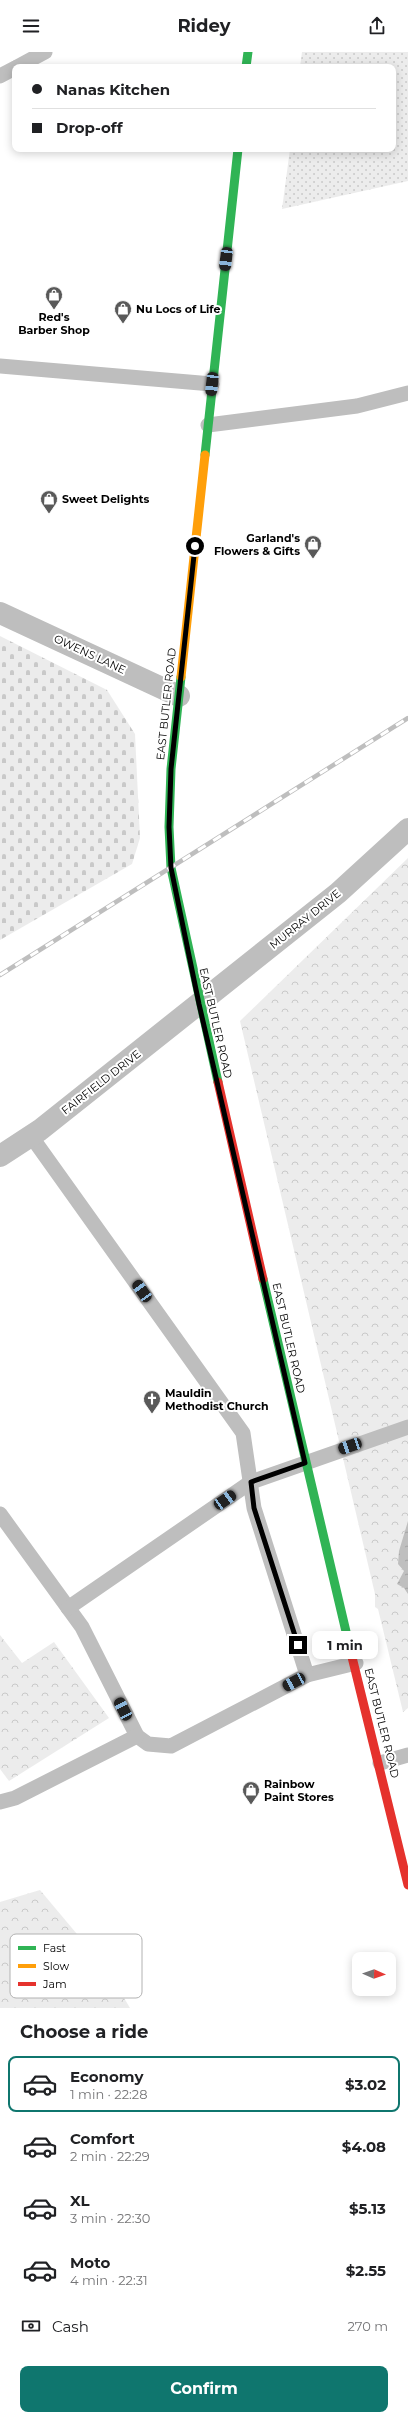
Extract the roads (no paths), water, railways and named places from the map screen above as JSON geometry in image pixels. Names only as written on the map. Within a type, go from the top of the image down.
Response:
[{"type":"main road","points":[[246,64],[248,52]]},
{"type":"main road","name":"EAST BUTLER ROAD","points":[[238,152],[171,769],[169,827],[171,868],[199,1004],[305,1463],[356,1663],[408,1885]]},
{"type":"street","name":"OWENS LANE","points":[[0,612],[179,696]]},
{"type":"street","name":"MURRAY DRIVE","points":[[199,1004],[338,893],[408,829]]},
{"type":"street","name":"FAIRFIELD DRIVE","points":[[0,1156],[31,1136],[199,1004]]},
{"type":"lane","points":[[23,64],[45,52]]},
{"type":"lane","points":[[0,76],[12,70]]},
{"type":"lane","points":[[0,366],[212,384]]},
{"type":"lane","points":[[208,425],[357,406],[408,393]]},
{"type":"lane","points":[[31,1136],[243,1433],[254,1508],[307,1675]]},
{"type":"lane","points":[[68,1608],[251,1482],[408,1427]]},
{"type":"lane","points":[[0,1514],[82,1627],[137,1736],[148,1744],[171,1746],[307,1675],[356,1663]]},
{"type":"lane","points":[[0,1802],[15,1798],[137,1736]]},
{"type":"lane","points":[[380,1763],[408,1755]]},
{"type":"water","points":[[408,1521],[408,1594],[404,1588],[397,1584],[404,1571],[398,1564],[399,1551]]},
{"type":"railway","points":[[0,975],[408,718]]},
{"type":"place","name":"Red's Barber Shop","points":[[54,310]]},
{"type":"place","name":"Nu Locs of Life","points":[[123,324]]},
{"type":"place","name":"Sweet Delights","points":[[49,514]]},
{"type":"place","name":"Garland's Flowers & Gifts","points":[[313,559]]},
{"type":"place","name":"Mauldin Methodist Church","points":[[152,1414]]},
{"type":"place","name":"Rainbow Paint Stores","points":[[251,1805]]}]
